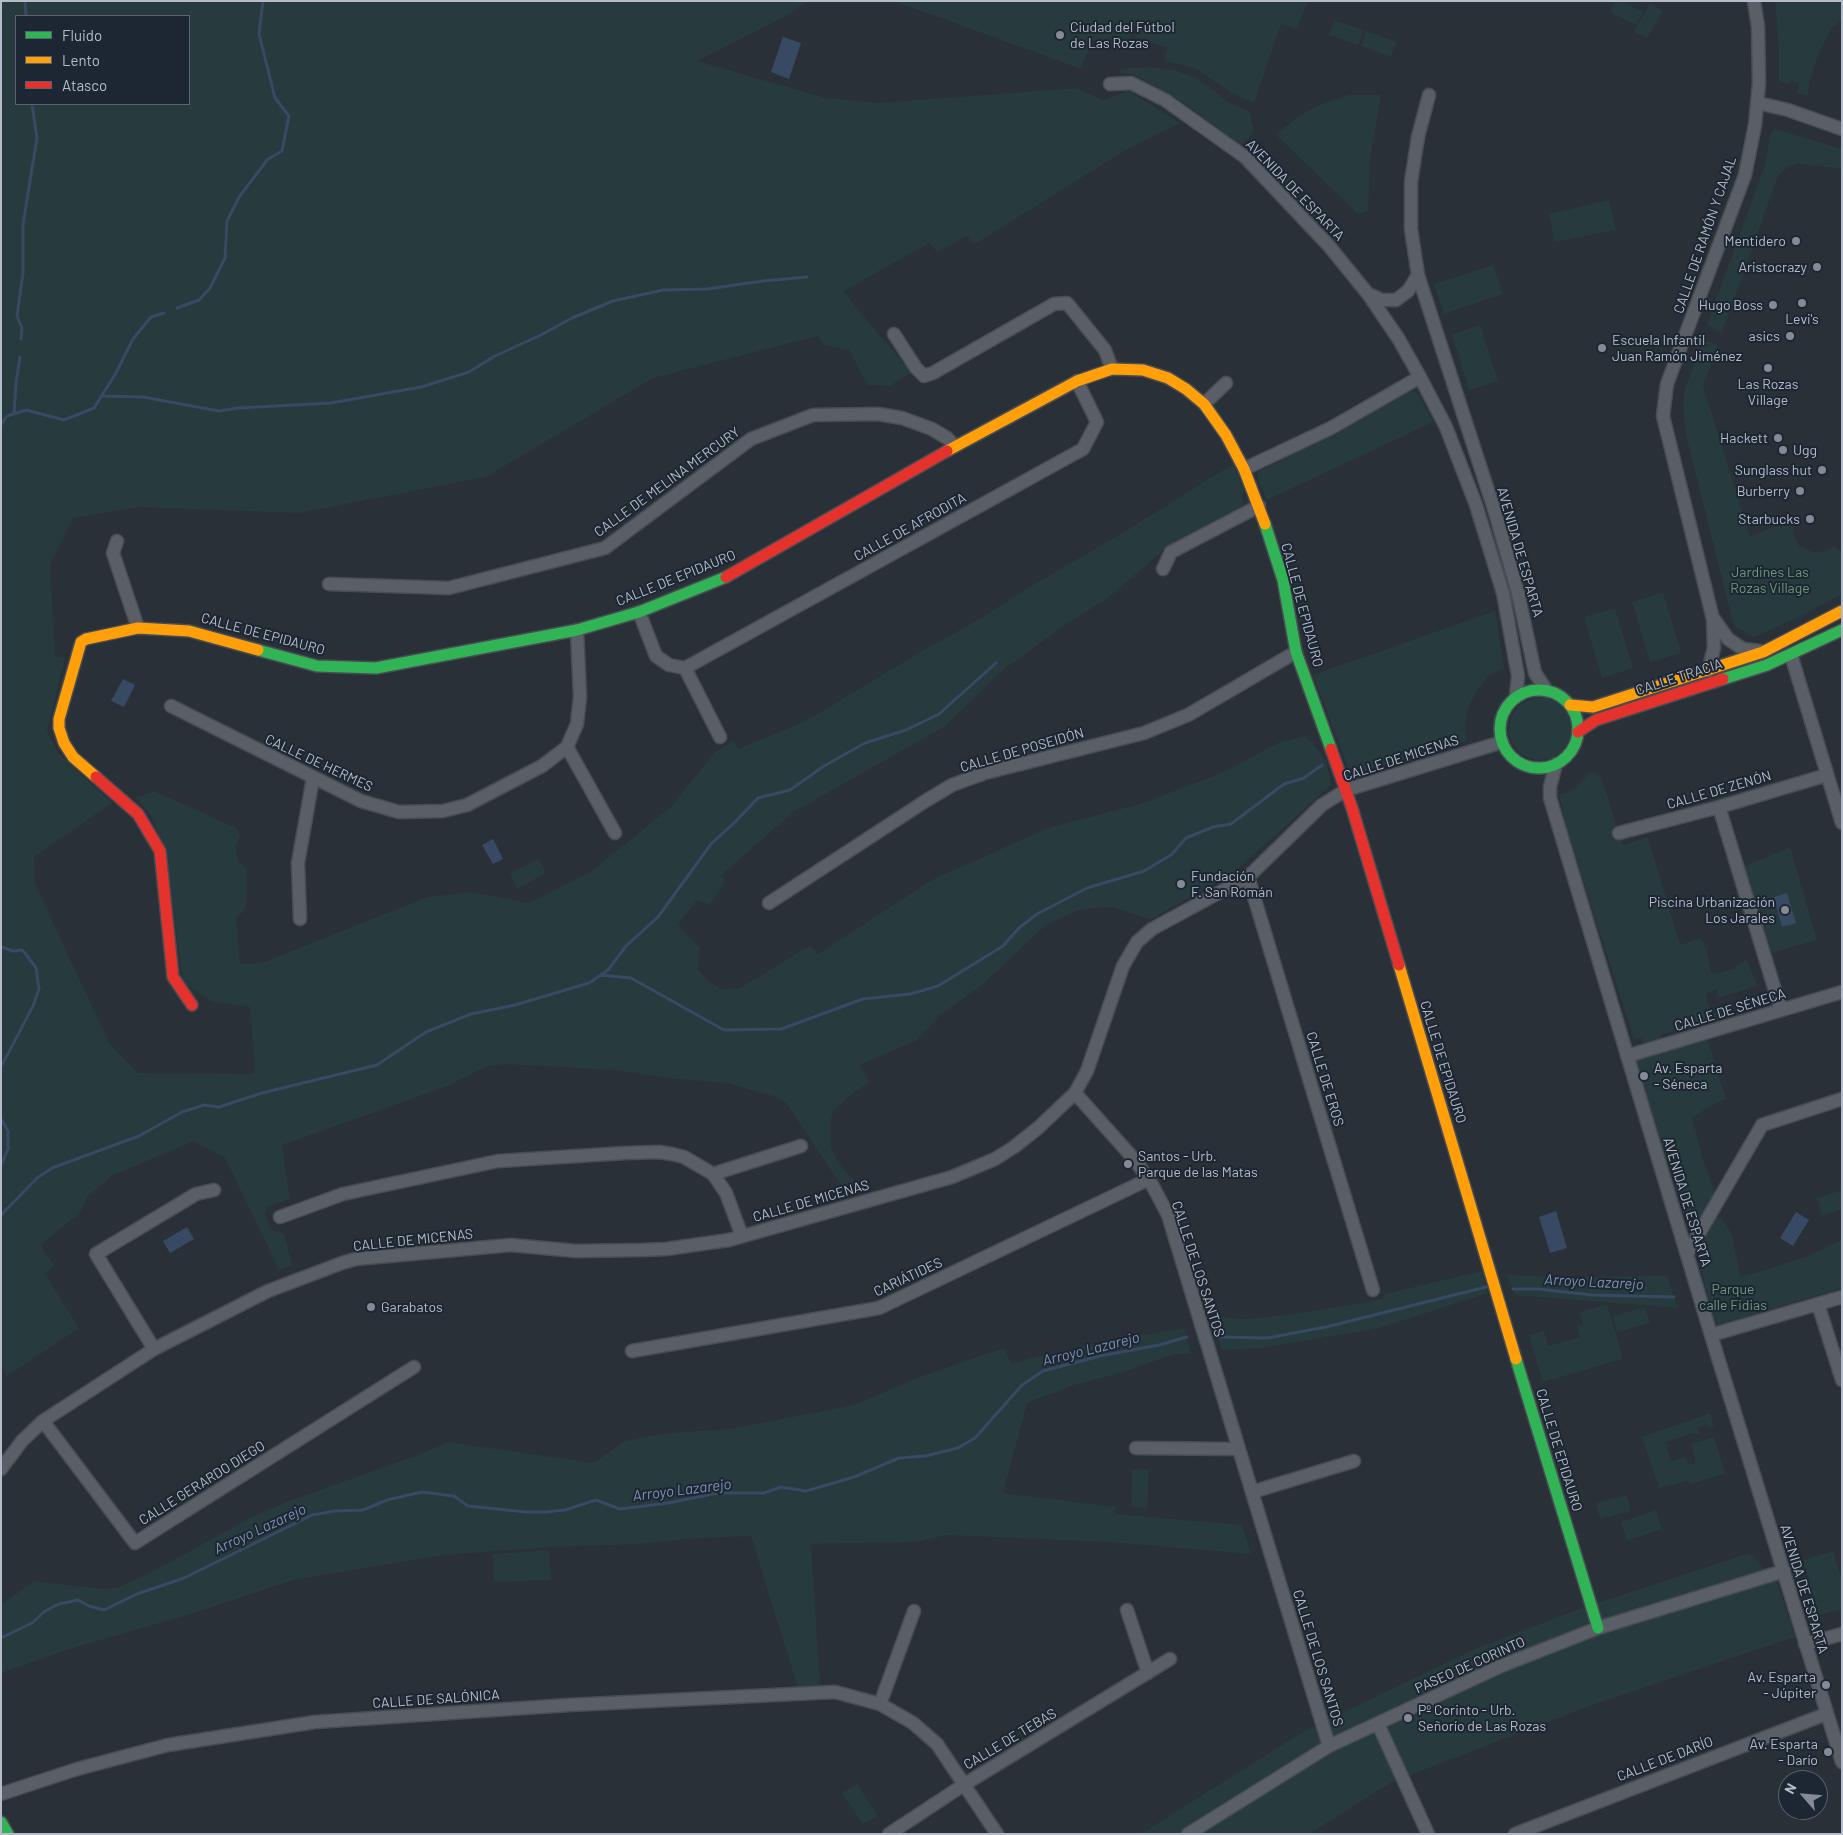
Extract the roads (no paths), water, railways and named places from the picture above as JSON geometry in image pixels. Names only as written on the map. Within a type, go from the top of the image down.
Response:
[{"type":"street","name":"CALLE DE RAMÓN Y CAJAL","points":[[1708,671],[1714,648],[1714,619],[1663,416],[1667,384],[1744,175],[1758,103],[1760,78],[1754,1]]},
{"type":"street","name":"AVENIDA DE ESPARTA","points":[[1110,84],[1131,83],[1166,100],[1245,157],[1329,246],[1368,294],[1398,338],[1446,427],[1476,505],[1503,593],[1518,676],[1516,697]]},
{"type":"street","name":"AVENIDA DE ESPARTA","points":[[1429,95],[1418,137],[1411,182],[1411,230],[1418,275],[1518,593],[1535,673],[1547,691]]},
{"type":"street","points":[[1758,103],[1788,110],[1842,129]]},
{"type":"street","points":[[1368,294],[1382,300],[1396,300],[1408,291],[1418,275]]},
{"type":"street","points":[[894,334],[916,368],[924,376],[934,373],[1054,304],[1067,303],[1105,350],[1112,368]]},
{"type":"street","name":"CALLE DE EPIDAURO","points":[[192,1005],[174,977],[160,851],[138,814],[73,757],[64,744],[59,728],[59,719],[81,642],[86,639],[138,628],[189,631],[316,666],[376,668],[577,630],[639,612],[733,574],[955,446],[1078,380],[1112,368],[1143,370],[1168,378],[1186,389],[1204,404],[1226,435],[1244,469],[1259,506],[1282,580],[1296,652],[1346,790],[1492,1281],[1598,1628]]},
{"type":"street","points":[[1244,469],[1331,428],[1420,377]]},
{"type":"street","name":"CALLE DE AFRODITA","points":[[685,668],[1083,448],[1097,422],[1078,380]]},
{"type":"street","points":[[1204,404],[1226,383]]},
{"type":"street","name":"CALLE DE MELINA MERCURY","points":[[329,584],[448,588],[604,548],[751,439],[813,415],[878,414],[902,418],[932,429],[947,438],[955,446]]},
{"type":"street","points":[[1446,427],[1454,428],[1465,420]]},
{"type":"street","points":[[1163,569],[1170,552],[1259,506]]},
{"type":"street","points":[[117,541],[113,553],[138,628]]},
{"type":"street","name":"CALLE TRACIA","points":[[1570,705],[1593,707],[1763,652],[1842,611]]},
{"type":"street","points":[[639,612],[656,656],[669,665],[685,668],[720,737]]},
{"type":"street","name":"CALLE DE RAMÓN Y CAJAL","points":[[1714,619],[1728,639],[1744,648],[1763,652]]},
{"type":"street","name":"CALLE DE HERMES","points":[[170,706],[361,801],[399,812],[443,811],[467,805],[542,766],[567,747],[577,724],[580,697],[577,630]]},
{"type":"street","name":"CALLE TRACIA","points":[[1578,732],[1596,720],[1768,665],[1842,630]]},
{"type":"street","name":"CALLE DE POSEIDÓN","points":[[769,903],[952,785],[985,773],[1153,729],[1188,715],[1296,652]]},
{"type":"street","points":[[1792,655],[1842,823]]},
{"type":"street","points":[[1536,690],[1547,691],[1560,696],[1570,705],[1576,718],[1578,732],[1576,742],[1571,751],[1556,764],[1535,768],[1515,760],[1507,752],[1502,742],[1500,725],[1505,710],[1516,697],[1536,690]]},
{"type":"street","name":"CALLE DE MICENAS","points":[[1,1469],[22,1441],[43,1421],[154,1349],[268,1290],[356,1259],[511,1245],[576,1251],[666,1249],[729,1240],[952,1177],[995,1159],[1014,1148],[1075,1093],[1087,1071],[1123,966],[1137,942],[1163,922],[1248,877],[1322,806],[1346,790],[1502,742]]},
{"type":"street","points":[[567,747],[615,833]]},
{"type":"street","name":"AVENIDA DE ESPARTA","points":[[1556,764],[1550,787],[1550,798],[1626,1056],[1826,1714],[1837,1731],[1842,1762]]},
{"type":"street","name":"CALLE DE ZENÓN","points":[[1619,833],[1719,807],[1827,775]]},
{"type":"street","points":[[300,919],[298,863],[312,778]]},
{"type":"street","points":[[1719,807],[1781,1010]]},
{"type":"street","name":"CALLE DE EROS","points":[[1248,877],[1373,1290]]},
{"type":"street","name":"CALLE DE SÉNECA","points":[[1626,1056],[1842,992]]},
{"type":"street","name":"CALLE DE LOS SANTOS","points":[[1075,1093],[1134,1159],[1149,1179],[1168,1215],[1329,1746]]},
{"type":"street","points":[[1687,1254],[1762,1125],[1842,1099]]},
{"type":"street","points":[[714,1174],[801,1146]]},
{"type":"street","points":[[280,1217],[343,1194],[498,1161],[625,1152],[659,1152],[684,1157],[714,1174],[726,1193],[742,1236]]},
{"type":"street","name":"CARIÁTIDES","points":[[632,1351],[879,1308],[1149,1179]]},
{"type":"street","points":[[154,1349],[96,1254],[196,1194],[214,1190]]},
{"type":"street","points":[[1711,1334],[1842,1297]]},
{"type":"street","points":[[1818,1304],[1842,1380]]},
{"type":"street","name":"CALLE GERARDO DIEGO","points":[[43,1421],[134,1543],[414,1367]]},
{"type":"street","points":[[1136,1448],[1239,1449]]},
{"type":"street","points":[[1252,1492],[1354,1462]]},
{"type":"street","name":"PASEO DE CORINTO","points":[[1188,1834],[1329,1746],[1501,1666],[1598,1628],[1784,1571]]},
{"type":"street","points":[[1126,1610],[1148,1672]]},
{"type":"street","points":[[880,1704],[914,1611]]},
{"type":"street","points":[[1805,1644],[1842,1634]]},
{"type":"street","name":"CALLE DE TEBAS","points":[[890,1834],[965,1784],[1170,1659]]},
{"type":"street","name":"CALLE DE SALÓNICA","points":[[1,1794],[77,1769],[168,1745],[315,1722],[568,1705],[835,1692],[880,1704],[913,1723],[937,1744],[996,1834]]},
{"type":"street","name":"CALLE DE DARÍO","points":[[1515,1834],[1826,1714]]},
{"type":"street","points":[[1378,1724],[1428,1834]]},
{"type":"street","points":[[1,1822],[8,1834]]},
{"type":"water","points":[[783,37],[801,43],[789,79],[771,72]]},
{"type":"water","points":[[123,679],[135,685],[124,707],[111,701]]},
{"type":"water","points":[[493,839],[503,859],[493,864],[482,845]]},
{"type":"water","name":"Piscina Urbanización Los Jarales","points":[[1787,893],[1796,923],[1782,927],[1774,897]]},
{"type":"water","points":[[1556,1211],[1567,1248],[1550,1253],[1539,1217]]},
{"type":"water","points":[[1796,1212],[1809,1220],[1793,1246],[1780,1238]]},
{"type":"water","points":[[187,1227],[194,1239],[170,1253],[163,1241]]},
{"type":"waterway","points":[[25,1],[26,15]]},
{"type":"waterway","points":[[177,308],[199,300],[210,288],[225,258],[227,221],[239,197],[268,159],[282,151],[289,116],[275,98],[259,34],[263,1]]},
{"type":"waterway","points":[[21,339],[22,328],[17,316],[23,273],[23,224],[37,138],[32,105]]},
{"type":"waterway","points":[[101,396],[143,397],[219,411],[238,408],[331,403],[421,387],[469,372],[495,356],[541,335],[572,318],[613,301],[663,290],[707,289],[807,277]]},
{"type":"waterway","points":[[1,425],[7,416],[26,410],[64,420],[94,408],[116,373],[133,339],[151,317],[164,313]]},
{"type":"waterway","points":[[14,414],[20,357]]},
{"type":"waterway","points":[[1,1215],[37,1178],[52,1168],[139,1136],[182,1112],[204,1105],[219,1107],[262,1093],[377,1065],[426,1032],[471,1014],[515,1005],[589,983],[608,970],[626,946],[658,917],[711,844],[758,798],[790,790],[824,766],[865,743],[906,730],[939,714],[996,663]]},
{"type":"waterway","points":[[601,975],[631,978],[724,1030],[781,1029],[863,999],[910,994],[938,986],[1003,946],[1019,928],[1037,914],[1087,888],[1144,871],[1171,855],[1186,838],[1213,827],[1231,824],[1284,784],[1304,778],[1322,765]]},
{"type":"waterway","points":[[1,947],[13,951],[22,950],[25,953],[36,968],[39,989],[33,1006],[1,1067]]},
{"type":"waterway","points":[[1,1119],[8,1131],[8,1149],[1,1165]]},
{"type":"waterway","name":"Arroyo Lazarejo","points":[[1218,1337],[1267,1338],[1326,1327],[1486,1287]]},
{"type":"waterway","name":"Arroyo Lazarejo","points":[[1513,1289],[1538,1289],[1592,1295],[1674,1297]]},
{"type":"waterway","name":"Arroyo Lazarejo","points":[[1,1638],[32,1623],[45,1611],[59,1604],[78,1600],[89,1606],[104,1610],[137,1594],[184,1578],[312,1515],[335,1511],[363,1510],[387,1500],[422,1492],[454,1496],[468,1506],[526,1512],[546,1512],[565,1510],[596,1500],[620,1509],[668,1503],[718,1493],[764,1493],[781,1487],[806,1491],[854,1477],[899,1458],[925,1456],[958,1448],[975,1438],[1022,1385],[1043,1371],[1100,1356],[1159,1345],[1187,1337]]},
{"type":"place","name":"Ciudad del Fútbol de Las Rozas","points":[[1060,35]]},
{"type":"place","name":"Mentidero","points":[[1796,241]]},
{"type":"place","name":"Aristocrazy","points":[[1817,267]]},
{"type":"place","name":"Levi's","points":[[1802,303]]},
{"type":"place","name":"Hugo Boss","points":[[1773,305]]},
{"type":"place","name":"asics","points":[[1790,336]]},
{"type":"place","name":"Escuela Infantil Juan Ramón Jiménez","points":[[1602,348]]},
{"type":"place","name":"Las Rozas Village","points":[[1768,368]]},
{"type":"place","name":"Hackett","points":[[1778,438]]},
{"type":"place","name":"Ugg","points":[[1783,450]]},
{"type":"place","name":"Sunglass hut","points":[[1822,470]]},
{"type":"place","name":"Burberry","points":[[1800,491]]},
{"type":"place","name":"Starbucks","points":[[1810,519]]},
{"type":"place","name":"Fundación F. San Román","points":[[1181,884]]},
{"type":"place","name":"Piscina Urbanización Los Jarales","points":[[1785,910]]},
{"type":"place","name":"Av. Esparta - Séneca","points":[[1644,1076]]},
{"type":"place","name":"Santos - Urb. Parque de las Matas","points":[[1128,1164]]},
{"type":"place","name":"Garabatos","points":[[371,1307]]},
{"type":"place","name":"Av. Esparta - Júpiter","points":[[1826,1685]]},
{"type":"place","name":"Pº Corinto - Urb. Señorío de Las Rozas","points":[[1408,1718]]},
{"type":"place","name":"Av. Esparta - Darío","points":[[1828,1752]]},
{"type":"park label","name":"Jardines Las Rozas Village","points":[[1770,580]]},
{"type":"park label","name":"Parque calle Fidias","points":[[1733,1298]]}]
